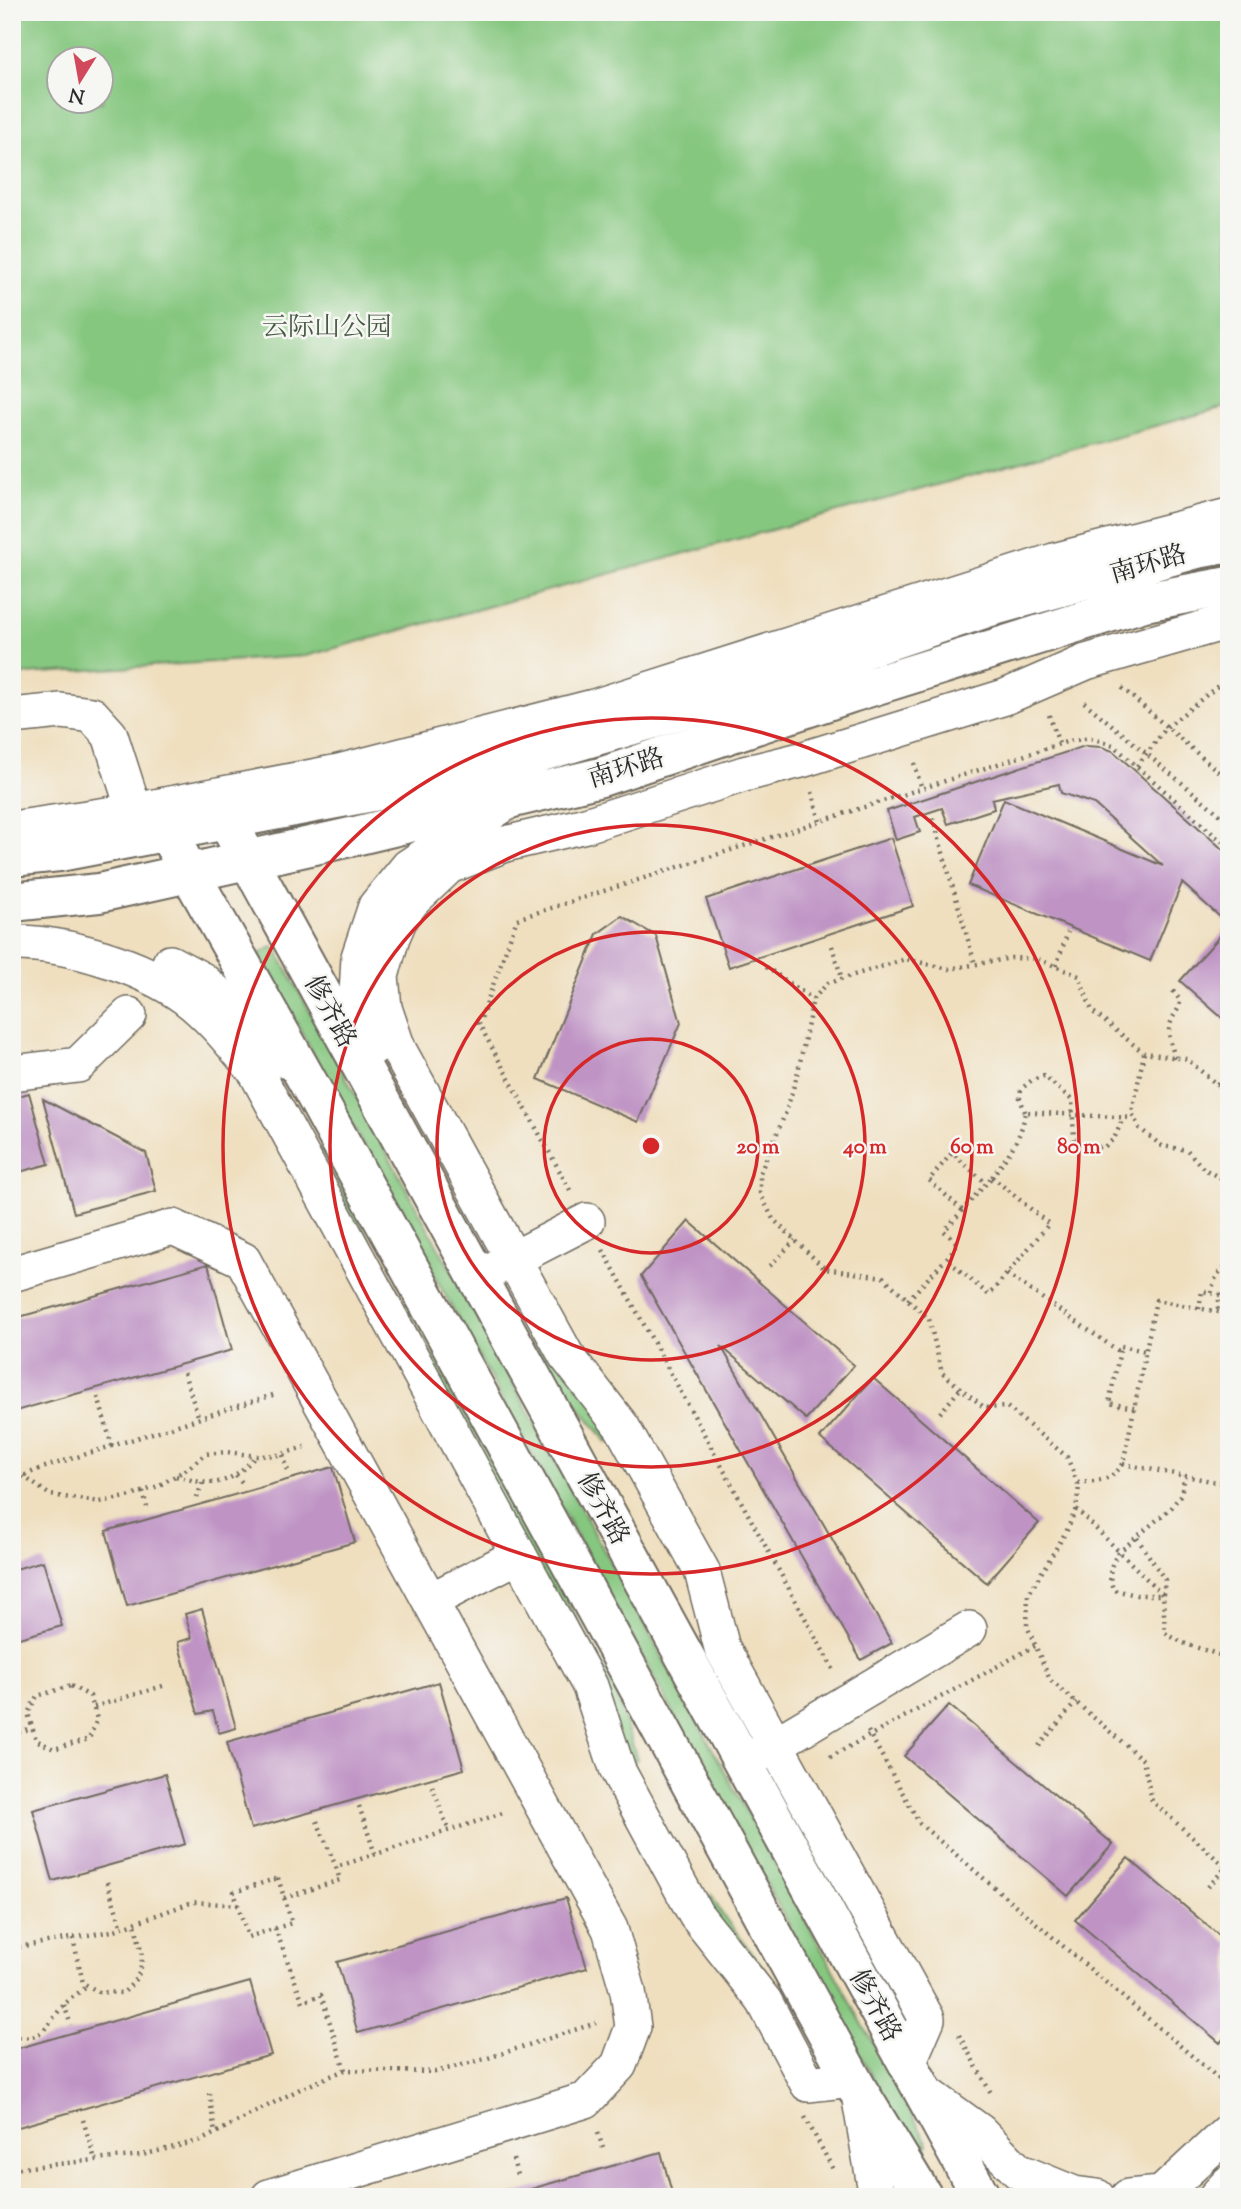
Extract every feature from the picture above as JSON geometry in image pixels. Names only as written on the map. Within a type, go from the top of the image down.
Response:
[{"type":"main road","name":"南环路","points":[[12,857],[59,852],[147,826],[226,819],[467,774],[654,719],[987,608],[1197,549],[1229,543]]},
{"type":"main road","name":"南环路","points":[[12,902],[99,893],[601,777],[851,693],[1144,602],[1229,586]]},
{"type":"main road","name":"修齐路","points":[[226,819],[477,1277],[771,1747],[915,2077],[981,2197]]},
{"type":"main road","name":"修齐路","points":[[147,826],[190,873],[309,1084],[855,2085],[923,2197]]},
{"type":"street","points":[[12,829],[147,826],[339,772],[594,707],[1054,561],[1229,516]]},
{"type":"street","points":[[969,1629],[771,1747],[722,1648],[702,1571],[622,1427],[566,1355],[398,1049],[384,1008],[382,976],[392,937],[401,916],[412,901],[449,866],[505,844],[586,825],[744,774],[801,760],[979,705],[1086,662],[1229,621]]},
{"type":"street","points":[[12,716],[61,711],[92,715],[110,735],[147,826]]},
{"type":"street","points":[[394,1125],[357,994],[359,957],[376,906],[408,867],[513,798]]},
{"type":"street","points":[[12,924],[86,931],[135,945],[202,979],[246,1019],[309,1084]]},
{"type":"street","points":[[12,943],[68,950],[121,964],[151,978],[186,998],[226,1036],[256,1072],[590,1686],[618,1771],[696,1915],[764,2001],[808,2084],[855,2085],[877,2197]]},
{"type":"street","points":[[12,1073],[78,1065],[129,1015]]},
{"type":"street","points":[[477,1277],[587,1221]]},
{"type":"street","points":[[12,1274],[173,1227],[243,1260],[610,1928],[628,1991],[633,2027],[619,2066],[586,2100],[269,2197]]},
{"type":"street","points":[[430,1601],[519,1555]]},
{"type":"street","points":[[915,2077],[980,2132],[1018,2171],[1074,2194],[1097,2197]]},
{"type":"street","points":[[1149,2196],[1229,2131]]},
{"type":"street","points":[[1216,2197],[1229,2183]]},
{"type":"path","points":[[1137,766],[1167,727],[1229,677]]},
{"type":"path","points":[[1121,687],[1229,781]]},
{"type":"path","points":[[1075,694],[1229,822]]},
{"type":"path","points":[[1046,708],[1059,744]]},
{"type":"path","points":[[1229,848],[1113,745],[1091,738],[1059,744],[517,919],[479,1024],[920,1824],[1229,2088]]},
{"type":"path","points":[[912,754],[922,789]]},
{"type":"path","points":[[933,818],[975,964]]},
{"type":"path","points":[[1056,966],[1068,932]]},
{"type":"path","points":[[832,946],[842,979]]},
{"type":"path","points":[[1208,1887],[1227,1868],[1152,1801],[1143,1760],[1050,1680],[1027,1626],[1028,1595],[1067,1530],[1076,1509],[1078,1483],[1067,1457],[1007,1407],[985,1408],[943,1373],[929,1319],[883,1277],[825,1269],[773,1219],[760,1193],[760,1172],[786,1112],[798,1072],[813,999],[828,983],[905,959],[948,969],[1012,958],[1038,958],[1079,976],[1092,1011],[1144,1053],[1187,1059],[1229,1095]]},
{"type":"path","points":[[765,967],[813,999]]},
{"type":"path","points":[[1173,991],[1180,1000],[1180,1008],[1170,1022],[1169,1032],[1175,1058]]},
{"type":"path","points":[[1144,1053],[1132,1112],[1139,1128],[1162,1146],[1187,1150],[1204,1169],[1229,1183]]},
{"type":"path","points":[[1217,1084],[1229,1071]]},
{"type":"path","points":[[908,1300],[958,1244],[944,1231],[992,1177],[1016,1144],[1023,1128],[1021,1089],[1032,1080],[1044,1076],[1072,1100],[1074,1139],[1083,1147],[1104,1147],[1114,1139],[1123,1118]]},
{"type":"path","points":[[1024,1112],[1134,1118]]},
{"type":"path","points":[[962,1210],[929,1180],[952,1153],[986,1183]]},
{"type":"path","points":[[946,1259],[989,1295],[1049,1224],[992,1177]]},
{"type":"path","points":[[770,1266],[795,1240]]},
{"type":"path","points":[[1211,1293],[1214,1279],[1229,1265]]},
{"type":"path","points":[[1007,1274],[1119,1352]]},
{"type":"path","points":[[1199,1309],[1202,1291],[1220,1295],[1217,1312]]},
{"type":"path","points":[[1078,1483],[1115,1475],[1123,1464],[1156,1300],[1229,1314]]},
{"type":"path","points":[[1134,1408],[1109,1403],[1121,1346],[1145,1351]]},
{"type":"path","points":[[184,1373],[199,1419]]},
{"type":"path","points":[[12,1481],[39,1469],[310,1383]]},
{"type":"path","points":[[940,1413],[961,1388]]},
{"type":"path","points":[[98,1396],[112,1446]]},
{"type":"path","points":[[23,1476],[50,1495],[100,1502],[143,1492],[176,1476],[205,1454],[282,1454],[307,1446],[335,1427]]},
{"type":"path","points":[[282,1454],[289,1474]]},
{"type":"path","points":[[176,1476],[202,1483],[227,1481],[256,1456]]},
{"type":"path","points":[[1123,1464],[1228,1485],[1229,1478]]},
{"type":"path","points":[[236,1475],[244,1485]]},
{"type":"path","points":[[1163,1595],[1136,1595],[1114,1590],[1109,1581],[1112,1561],[1172,1507],[1181,1494],[1185,1476]]},
{"type":"path","points":[[197,1498],[202,1483]]},
{"type":"path","points":[[143,1492],[147,1507]]},
{"type":"path","points":[[1076,1509],[1163,1595]]},
{"type":"path","points":[[1137,1538],[1165,1580],[1164,1633],[1183,1643],[1229,1658]]},
{"type":"path","points":[[771,1747],[812,1767],[1035,1646]]},
{"type":"path","points":[[93,1707],[166,1685]]},
{"type":"path","points":[[71,1686],[90,1696],[97,1719],[89,1739],[54,1749],[36,1740],[32,1728],[28,1713],[37,1696],[71,1686]]},
{"type":"path","points":[[1039,1746],[1076,1702]]},
{"type":"path","points":[[12,1734],[32,1728]]},
{"type":"path","points":[[432,1786],[449,1831]]},
{"type":"path","points":[[336,1867],[540,1801]]},
{"type":"path","points":[[359,1806],[375,1854]]},
{"type":"path","points":[[284,1898],[340,1880],[317,1821]]},
{"type":"path","points":[[278,1878],[284,1898],[292,1923],[248,1937],[234,1892],[278,1878]]},
{"type":"path","points":[[107,1882],[122,1928]]},
{"type":"path","points":[[12,1932],[14,1948],[122,1928],[193,1902],[238,1905]]},
{"type":"path","points":[[73,1938],[83,1983],[99,1992],[123,1993],[139,1978],[143,1958],[135,1924]]},
{"type":"path","points":[[275,1928],[303,2002],[321,1995],[345,2070]]},
{"type":"path","points":[[12,2036],[36,2037],[48,2028],[64,2005],[88,1986]]},
{"type":"path","points":[[64,2005],[71,2025]]},
{"type":"path","points":[[12,2169],[142,2155],[202,2140],[300,2089],[345,2070],[435,2072],[631,2013]]},
{"type":"path","points":[[955,2028],[994,2099]]},
{"type":"path","points":[[1219,2079],[1229,2068]]},
{"type":"path","points":[[209,2093],[215,2133]]},
{"type":"path","points":[[83,2120],[95,2159]]},
{"type":"green space","name":"云际山公园","points":[[12,12],[1229,12],[1229,406],[306,656],[12,675]]},
{"type":"green space","points":[[274,946],[928,2144],[913,2152],[259,954]]},
{"type":"green space","points":[[320,1148],[612,1682],[637,1759],[625,1765],[309,1154]]},
{"type":"green space","points":[[538,1323],[617,1434],[607,1442],[542,1360],[525,1330]]},
{"type":"green space","points":[[711,1895],[722,1914],[774,1981],[813,2053],[803,2058],[701,1901]]},
{"type":"building","points":[[1085,746],[1113,751],[1229,855],[1229,925],[1182,883],[1150,961],[968,885],[1004,799],[1163,866],[1094,804],[1061,793],[1059,784],[992,799],[994,809],[948,824],[942,808],[915,817],[920,832],[896,840],[887,811]]},
{"type":"building","points":[[891,838],[913,906],[729,967],[706,899]]},
{"type":"building","points":[[622,916],[656,936],[681,1023],[638,1122],[538,1079],[597,934]]},
{"type":"building","points":[[1229,926],[1229,1024],[1180,981]]},
{"type":"building","points":[[29,1093],[49,1164],[12,1174],[12,1098]]},
{"type":"building","points":[[43,1099],[146,1153],[156,1191],[74,1213]]},
{"type":"building","points":[[689,1221],[854,1365],[806,1419],[721,1346],[892,1643],[861,1660],[641,1276]]},
{"type":"building","points":[[208,1264],[232,1350],[12,1412],[12,1319]]},
{"type":"building","points":[[873,1378],[1039,1523],[987,1583],[820,1438]]},
{"type":"building","points":[[333,1467],[355,1542],[127,1606],[106,1531]]},
{"type":"building","points":[[43,1561],[62,1626],[12,1640],[12,1570]]},
{"type":"building","points":[[202,1609],[236,1728],[219,1733],[213,1711],[198,1714],[178,1642],[192,1638],[185,1614]]},
{"type":"building","points":[[439,1682],[464,1769],[251,1829],[227,1742]]},
{"type":"building","points":[[949,1705],[1113,1844],[1068,1896],[904,1756]]},
{"type":"building","points":[[165,1774],[185,1844],[53,1881],[33,1810]]},
{"type":"building","points":[[1128,1858],[1229,1944],[1229,2032],[1220,2043],[1075,1920]]},
{"type":"building","points":[[566,1898],[587,1968],[358,2033],[337,1962]]},
{"type":"building","points":[[250,1982],[271,2055],[15,2128],[12,2117],[12,2050]]},
{"type":"building","points":[[661,2152],[673,2197],[506,2197],[506,2196]]}]
